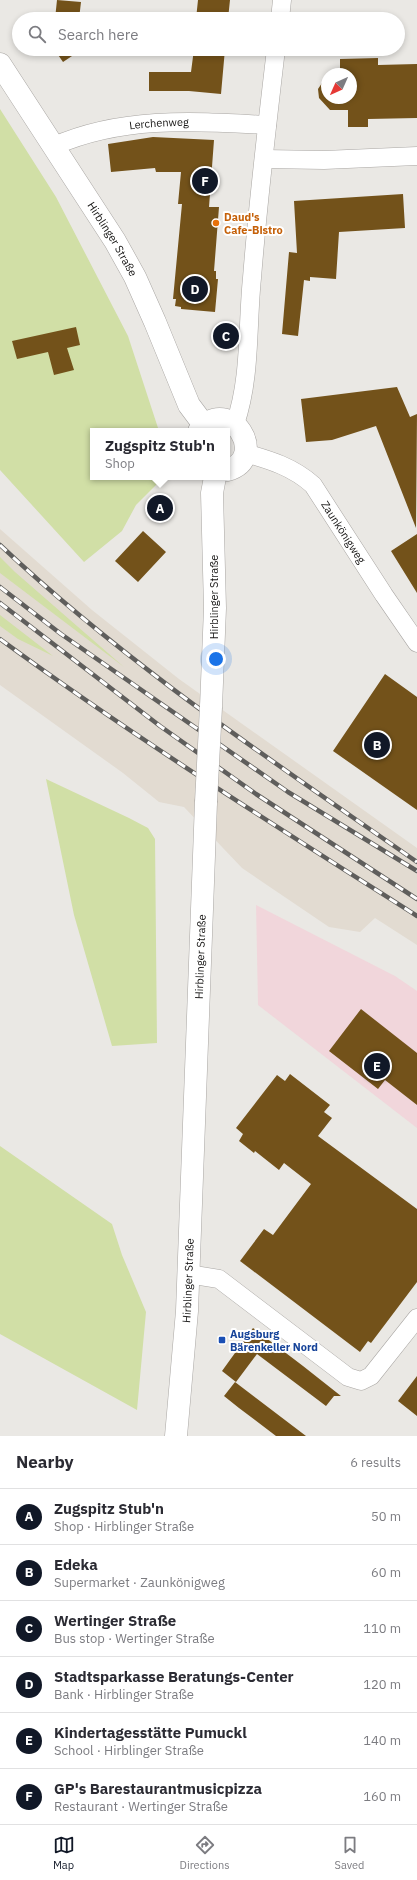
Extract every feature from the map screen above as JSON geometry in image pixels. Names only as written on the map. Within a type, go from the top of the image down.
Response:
[{"type":"street","points":[[281,12],[282,0]]},
{"type":"street","points":[[230,468],[237,465],[245,453],[245,438],[242,431],[235,424],[241,407],[246,368],[252,278],[275,56]]},
{"type":"street","name":"Hirblinger Straße","points":[[0,64],[115,241],[135,277],[189,405],[202,428],[220,419],[235,424]]},
{"type":"street","name":"Lerchenweg","points":[[54,146],[80,135],[132,124],[200,122],[267,125]]},
{"type":"street","points":[[264,159],[324,160],[417,156]]},
{"type":"street","name":"Zaunkönigweg","points":[[245,453],[289,467],[302,475],[313,485],[417,643]]},
{"type":"street","name":"Hirblinger Straße","points":[[176,1436],[187,1311],[206,802],[215,608],[212,493],[214,480]]},
{"type":"street","points":[[188,1274],[219,1279],[348,1377],[361,1381],[371,1376],[417,1318]]},
{"type":"shaded area","points":[[0,529],[92,610],[179,679],[417,848],[417,945],[375,918],[360,932],[329,927],[242,868],[184,807],[159,802],[123,773],[0,685]]},
{"type":"shaded area","points":[[256,905],[395,976],[417,991],[417,1128],[258,1005]]},
{"type":"green space","points":[[0,109],[56,197],[128,336],[158,428],[90,428],[90,480],[161,480],[136,505],[122,531],[84,562],[0,470]]},
{"type":"green space","points":[[0,557],[15,572],[124,667],[0,573]]},
{"type":"green space","points":[[0,615],[53,656],[18,639],[0,626]]},
{"type":"green space","points":[[46,779],[148,828],[155,839],[157,1043],[112,1046],[74,915]]},
{"type":"green space","points":[[0,1146],[112,1224],[122,1255],[146,1312],[137,1410],[0,1334]]},
{"type":"building","points":[[57,0],[81,2],[80,12],[56,12]]},
{"type":"building","points":[[198,0],[230,0],[229,12],[197,12]]},
{"type":"building","points":[[59,56],[72,56],[63,62]]},
{"type":"building","points":[[193,56],[224,56],[221,94],[189,91],[149,91],[149,72],[191,72]]},
{"type":"building","points":[[378,58],[378,65],[417,64],[417,118],[368,119],[368,127],[348,127],[348,110],[330,110],[324,104],[357,104],[357,68],[340,68],[340,59]]},
{"type":"building","points":[[321,84],[321,100],[319,98],[318,89]]},
{"type":"building","points":[[153,137],[214,140],[209,207],[219,207],[214,271],[216,271],[216,279],[218,279],[215,312],[181,309],[181,307],[175,306],[176,299],[173,299],[182,204],[178,204],[181,172],[156,172],[155,168],[111,172],[108,144]]},
{"type":"building","points":[[403,194],[405,228],[339,232],[336,279],[310,277],[310,281],[304,280],[298,336],[282,334],[289,252],[297,253],[294,201]]},
{"type":"building","points":[[76,327],[80,345],[67,348],[74,370],[54,375],[48,352],[17,359],[12,341]]},
{"type":"building","points":[[397,387],[410,417],[417,414],[416,528],[376,426],[332,440],[306,442],[301,399]]},
{"type":"building","points":[[143,531],[166,552],[138,582],[115,561]]},
{"type":"building","points":[[417,534],[417,593],[391,551]]},
{"type":"building","points":[[385,674],[417,697],[417,810],[333,751]]},
{"type":"building","points":[[361,1009],[417,1053],[417,1105],[385,1080],[378,1089],[329,1051]]},
{"type":"building","points":[[290,1074],[330,1105],[324,1112],[332,1118],[318,1136],[417,1209],[417,1282],[371,1343],[368,1341],[360,1352],[240,1261],[264,1229],[273,1235],[311,1184],[284,1163],[279,1170],[255,1151],[254,1153],[239,1141],[243,1134],[236,1128],[277,1075],[285,1081]]},
{"type":"building","points":[[253,1328],[341,1396],[334,1396],[326,1406],[257,1354],[236,1382],[222,1371]]},
{"type":"building","points":[[417,1376],[417,1416],[398,1401]]},
{"type":"building","points":[[235,1382],[306,1436],[276,1436],[239,1408],[224,1396]]},
{"type":"railway","points":[[0,545],[49,589],[150,672],[202,711],[417,862]]},
{"type":"railway","points":[[0,587],[61,634],[288,792],[417,871]]},
{"type":"railway","points":[[0,603],[160,726],[256,794],[417,899]]},
{"type":"railway","points":[[0,639],[51,676],[154,746],[417,916]]},
{"type":"place","name":"GP's Barestaurantmusicpizza","points":[[205,181]]},
{"type":"place","name":"Daud's Cafe-Bistro","points":[[216,223]]},
{"type":"place","name":"Stadtsparkasse Beratungs-Center","points":[[195,289]]},
{"type":"place","name":"Wertinger Straße","points":[[226,336]]},
{"type":"place","name":"Zugspitz Stub'n","points":[[160,508]]},
{"type":"place","name":"Edeka","points":[[377,745]]},
{"type":"place","name":"Kindertagesstätte Pumuckl","points":[[377,1066]]},
{"type":"place","name":"Augsburg Bärenkeller Nord","points":[[222,1340]]}]
